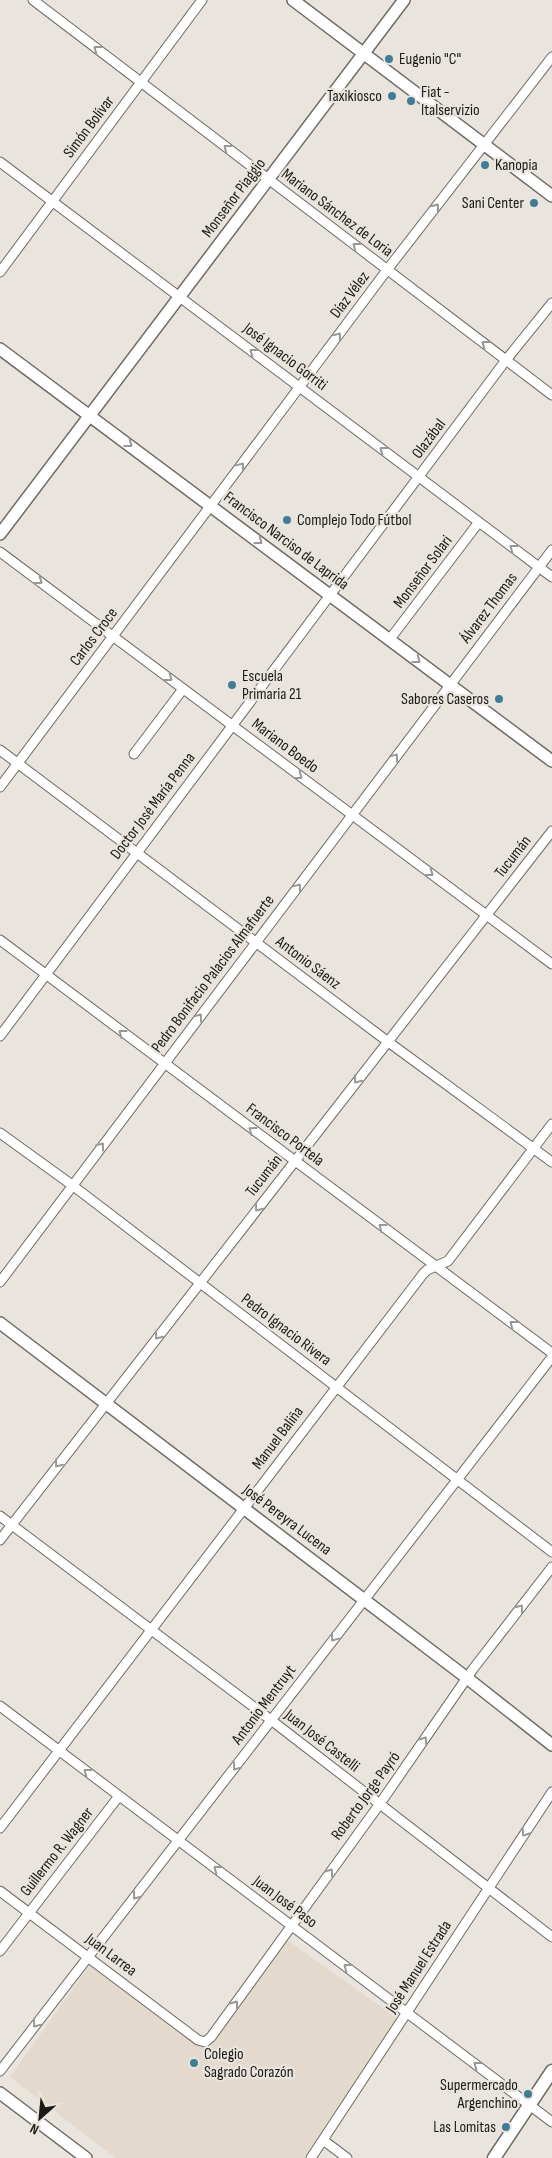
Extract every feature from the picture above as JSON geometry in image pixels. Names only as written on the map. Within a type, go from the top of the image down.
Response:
[{"type":"main road","points":[[494,2158],[552,2071]]},
{"type":"street","name":"Mariano Sánchez de Loria","points":[[33,0],[552,395]]},
{"type":"street","name":"Simón Bolívar","points":[[0,272],[202,0]]},
{"type":"street","points":[[293,0],[552,196]]},
{"type":"street","name":"Monseñor Piaggio","points":[[0,534],[404,0]]},
{"type":"street","name":"Díaz Vélez","points":[[212,505],[388,270],[552,57]]},
{"type":"street","name":"José Ignacio Gorriti","points":[[0,162],[552,577]]},
{"type":"street","name":"Olazábal","points":[[331,594],[506,360],[552,303]]},
{"type":"street","name":"Francisco Narciso de Laprida","points":[[0,348],[552,761]]},
{"type":"street","name":"Carlos Croce","points":[[0,787],[212,505]]},
{"type":"street","name":"Monseñor Solari","points":[[390,640],[479,522]]},
{"type":"street","name":"Álvarez Thomas","points":[[450,685],[552,550]]},
{"type":"street","name":"Mariano Boedo","points":[[0,552],[552,964]]},
{"type":"street","name":"Doctor José María Penna","points":[[0,1036],[331,594]]},
{"type":"street","name":"Pedro Bonifacio Palacios Almafuerte","points":[[0,1282],[450,685]]},
{"type":"street","points":[[134,754],[183,689]]},
{"type":"street","name":"Antonio Sáenz","points":[[0,750],[387,1041],[552,1162]]},
{"type":"street","name":"Tucumán","points":[[0,1540],[552,831]]},
{"type":"street","name":"Francisco Portela","points":[[0,940],[163,1064],[552,1353]]},
{"type":"street","name":"Manuel Baliña","points":[[0,1828],[423,1274],[435,1266],[448,1261],[552,1124]]},
{"type":"street","name":"Pedro Ignacio Rivera","points":[[0,1133],[200,1282],[552,1552]]},
{"type":"street","name":"José Pereyra Lucena","points":[[0,1323],[245,1508],[552,1745]]},
{"type":"street","name":"Antonio Mentruyt","points":[[0,2071],[180,1841],[364,1599],[552,1357]]},
{"type":"street","name":"Juan José Castelli","points":[[0,1516],[271,1720],[552,1938]]},
{"type":"street","name":"Roberto Jorge Payró","points":[[204,2042],[211,2037],[379,1805],[467,1678],[552,1567]]},
{"type":"street","name":"Juan José Paso","points":[[0,1706],[552,2122]]},
{"type":"street","name":"José Manuel Estrada","points":[[311,2158],[552,1792]]},
{"type":"street","name":"Guillermo R. Wagner","points":[[0,1951],[119,1796]]},
{"type":"street","name":"Juan Larrea","points":[[0,1891],[198,2040],[204,2042]]},
{"type":"street","points":[[0,2093],[86,2158]]},
{"type":"street","points":[[324,2140],[347,2158]]},
{"type":"shaded area","name":"Colegio Sagrado Corazón","points":[[287,1940],[397,2018],[304,2158],[116,2158],[10,2077],[90,1965],[207,2049]]},
{"type":"place","name":"Eugenio \"C\"","points":[[389,59]]},
{"type":"place","name":"Taxikiosco","points":[[392,96]]},
{"type":"place","name":"Fiat - Italservizio","points":[[411,101]]},
{"type":"place","name":"Kanopia","points":[[485,165]]},
{"type":"place","name":"Sani Center","points":[[534,203]]},
{"type":"place","name":"Complejo Todo Fútbol","points":[[287,520]]},
{"type":"place","name":"Escuela Primaria 21","points":[[232,685]]},
{"type":"place","name":"Sabores Caseros","points":[[499,699]]},
{"type":"place","name":"Colegio Sagrado Corazón","points":[[194,2063]]},
{"type":"place","name":"Supermercado Argenchino","points":[[528,2094]]},
{"type":"place","name":"Las Lomitas","points":[[506,2127]]}]
